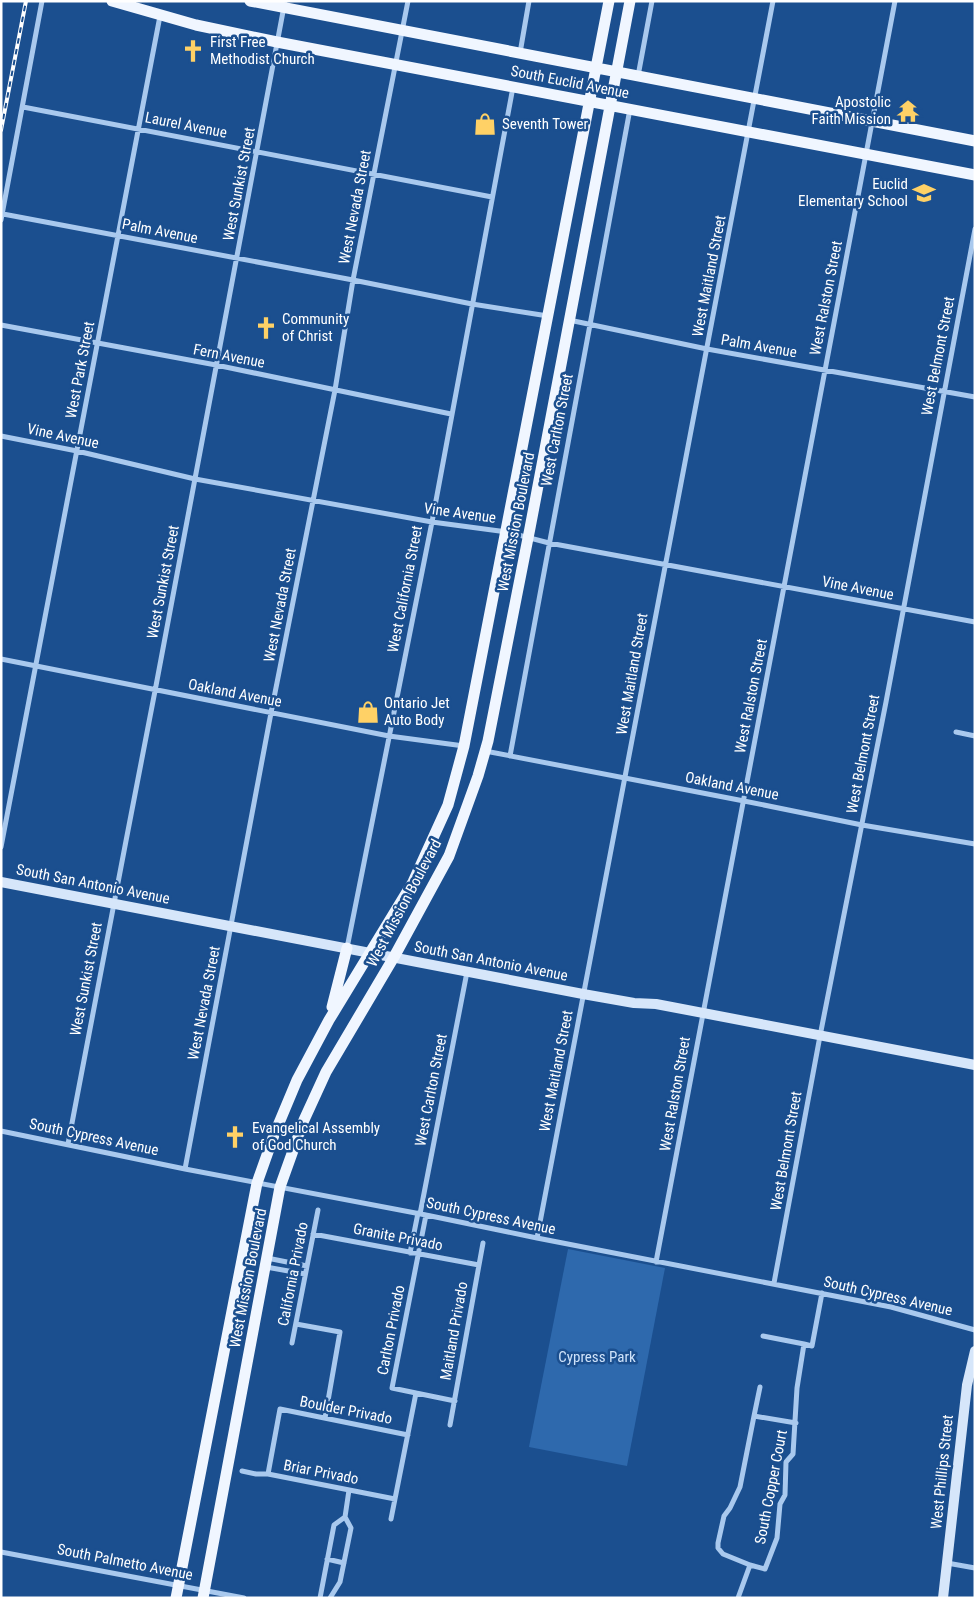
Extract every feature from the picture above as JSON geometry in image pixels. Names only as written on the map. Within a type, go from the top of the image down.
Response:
[{"type":"main road","name":"South Euclid Avenue","points":[[112,1],[160,16],[278,42],[975,175]]},
{"type":"main road","name":"South Euclid Avenue","points":[[250,1],[284,4],[520,54],[975,141]]},
{"type":"main road","name":"West Mission Boulevard","points":[[176,1598],[257,1183],[274,1135],[298,1080],[329,1020],[412,882],[448,805],[464,746],[609,1]]},
{"type":"main road","name":"West Mission Boulevard","points":[[204,1594],[280,1187],[304,1120],[326,1072],[394,957],[449,856],[478,776],[488,741],[630,1]]},
{"type":"main road","points":[[329,1020],[347,948]]},
{"type":"street","name":"West Nevada Street","points":[[185,1169],[335,390],[353,280],[408,1]]},
{"type":"street","points":[[520,54],[529,1]]},
{"type":"street","points":[[638,76],[652,1]]},
{"type":"street","name":"West Maitland Street","points":[[537,1238],[756,100],[773,1]]},
{"type":"street","name":"West Ralston Street","points":[[656,1262],[895,1]]},
{"type":"street","points":[[1,220],[41,4]]},
{"type":"street","name":"West Sunkist Street","points":[[68,1144],[258,152],[284,4]]},
{"type":"street","name":"West Park Street","points":[[1,847],[140,129],[160,16]]},
{"type":"street","name":"West California Street","points":[[347,948],[432,522],[514,87]]},
{"type":"street","name":"Laurel Avenue","points":[[23,106],[492,197]]},
{"type":"street","name":"West Carlton Street","points":[[510,756],[631,109]]},
{"type":"street","name":"Palm Avenue","points":[[2,214],[472,304],[548,316]]},
{"type":"street","name":"West Belmont Street","points":[[774,1283],[975,228]]},
{"type":"street","name":"Palm Avenue","points":[[569,320],[707,349],[975,397]]},
{"type":"street","name":"Fern Avenue","points":[[1,325],[216,365],[451,414]]},
{"type":"street","name":"Vine Avenue","points":[[1,436],[77,451],[195,479],[432,522],[507,532],[549,543],[975,622]]},
{"type":"street","name":"Oakland Avenue","points":[[1,659],[389,736],[464,746]]},
{"type":"street","points":[[956,732],[975,736]]},
{"type":"street","name":"Oakland Avenue","points":[[485,751],[744,800],[862,825],[975,844]]},
{"type":"street","name":"South San Antonio Avenue","points":[[1,882],[113,902],[583,994],[634,1003],[656,1004],[975,1065]]},
{"type":"street","name":"West Carlton Street","points":[[421,1214],[467,972]]},
{"type":"street","name":"South Cypress Avenue","points":[[1,1130],[185,1169],[891,1307],[975,1330]]},
{"type":"street","name":"California Privado","points":[[292,1343],[318,1210]]},
{"type":"street","points":[[410,1253],[421,1214]]},
{"type":"street","name":"Carlton Privado","points":[[416,1392],[392,1388],[418,1254],[421,1214]]},
{"type":"street","name":"Granite Privado","points":[[313,1234],[479,1266]]},
{"type":"street","name":"Maitland Privado","points":[[450,1425],[483,1243]]},
{"type":"street","points":[[266,1263],[307,1266]]},
{"type":"street","points":[[266,1263],[305,1274]]},
{"type":"street","name":"South Copper Court","points":[[760,1387],[740,1487],[734,1502],[723,1518],[718,1548],[723,1554],[750,1566],[765,1569],[777,1538],[780,1504],[786,1496],[786,1465],[793,1454],[797,1388],[804,1344],[812,1346],[822,1293]]},
{"type":"street","points":[[296,1324],[340,1332],[325,1418]]},
{"type":"street","points":[[762,1336],[804,1344]]},
{"type":"street","name":"West Phillips Street","points":[[943,1598],[967,1385],[975,1351]]},
{"type":"street","points":[[391,1519],[416,1392],[454,1400]]},
{"type":"street","name":"Boulder Privado","points":[[268,1474],[280,1409],[408,1435]]},
{"type":"street","name":"South Copper Court","points":[[754,1416],[796,1423]]},
{"type":"street","name":"Briar Privado","points":[[242,1471],[268,1474],[395,1499]]},
{"type":"street","points":[[330,1598],[340,1582],[351,1528],[345,1517],[350,1490]]},
{"type":"street","points":[[320,1598],[334,1525],[345,1517]]},
{"type":"street","name":"South Palmetto Avenue","points":[[1,1552],[178,1585],[204,1594],[244,1598]]},
{"type":"street","points":[[327,1559],[344,1563]]},
{"type":"street","points":[[947,1563],[975,1568]]},
{"type":"street","points":[[738,1598],[750,1566]]},
{"type":"green space","name":"Cypress Park","points":[[568,1249],[665,1268],[627,1466],[529,1447]]},
{"type":"railway","points":[[1,130],[26,1]]},
{"type":"place","name":"First Free Methodist Church","points":[[193,51]]},
{"type":"place","name":"Apostolic Faith Mission","points":[[908,111]]},
{"type":"place","name":"Seventh Tower","points":[[485,124]]},
{"type":"place","name":"Euclid Elementary School","points":[[924,193]]},
{"type":"place","name":"Community of Christ","points":[[266,328]]},
{"type":"place","name":"Ontario Jet Auto Body","points":[[368,712]]},
{"type":"place","name":"Evangelical Assembly of God Church","points":[[235,1137]]}]
